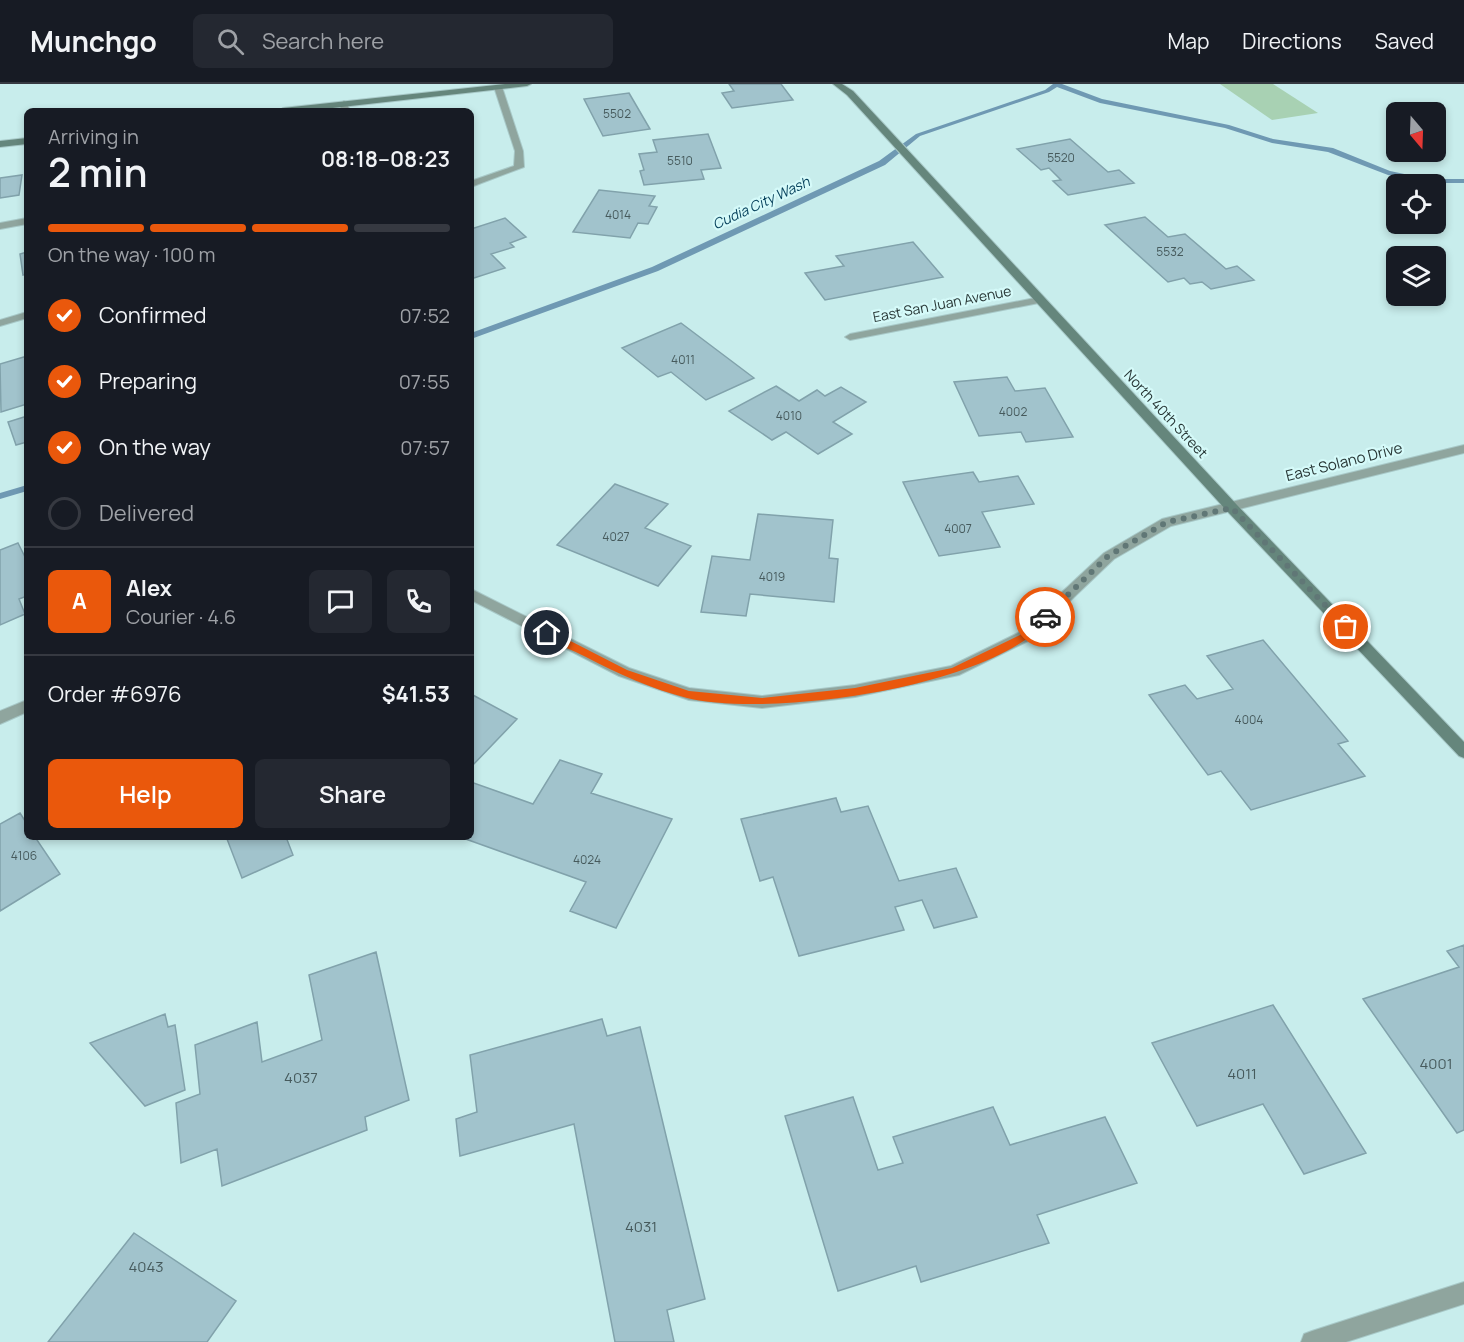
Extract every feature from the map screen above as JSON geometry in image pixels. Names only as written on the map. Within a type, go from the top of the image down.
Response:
[{"type":"street","points":[[329,108],[527,84]]},
{"type":"street","name":"North 40th Street","points":[[837,84],[848,88],[1232,508],[1464,752]]},
{"type":"street","points":[[474,183],[519,167],[519,151],[498,87]]},
{"type":"street","points":[[0,144],[24,141]]},
{"type":"street","points":[[0,226],[24,222]]},
{"type":"street","name":"East San Juan Avenue","points":[[850,337],[1040,300]]},
{"type":"street","points":[[0,323],[24,316]]},
{"type":"street","name":"East Solano Drive","points":[[474,596],[624,672],[689,694],[762,702],[855,692],[954,671],[1023,637],[1108,556],[1167,522],[1232,508],[1464,449]]},
{"type":"street","points":[[0,718],[24,707]]},
{"type":"street","points":[[1312,1342],[1464,1293]]},
{"type":"green space","points":[[1220,84],[1273,84],[1318,113],[1272,120]]},
{"type":"building","points":[[729,84],[781,84],[793,100],[732,108],[722,93],[734,91]]},
{"type":"building","points":[[629,93],[650,129],[603,136],[584,99]]},
{"type":"building","points":[[708,134],[721,168],[701,170],[704,179],[644,185],[640,171],[644,170],[639,154],[657,152],[653,140]]},
{"type":"building","points":[[1070,139],[1108,172],[1119,170],[1134,183],[1068,195],[1053,181],[1061,180],[1049,168],[1041,170],[1017,149]]},
{"type":"building","points":[[22,175],[19,195],[0,198],[0,178]]},
{"type":"building","points":[[599,190],[655,196],[649,206],[657,207],[648,224],[638,223],[630,238],[573,232]]},
{"type":"building","points":[[1145,217],[1168,237],[1185,234],[1226,269],[1237,266],[1254,280],[1211,289],[1202,282],[1190,284],[1184,278],[1168,282],[1105,225]]},
{"type":"building","points":[[505,218],[526,237],[510,243],[514,247],[491,254],[505,268],[474,278],[474,228]]},
{"type":"building","points":[[913,242],[943,277],[825,300],[805,273],[844,266],[836,256]]},
{"type":"building","points":[[24,253],[23,275],[20,254]]},
{"type":"building","points":[[681,323],[754,378],[706,400],[671,372],[658,377],[622,348]]},
{"type":"building","points":[[24,357],[24,405],[1,412],[0,364]]},
{"type":"building","points":[[1007,377],[1015,391],[1045,388],[1073,437],[1026,442],[1021,432],[979,436],[954,382]]},
{"type":"building","points":[[776,386],[799,401],[817,390],[825,396],[841,387],[866,402],[833,422],[852,434],[818,454],[786,432],[772,440],[729,411]]},
{"type":"building","points":[[24,417],[24,443],[16,445],[8,422]]},
{"type":"building","points":[[973,472],[979,482],[1018,476],[1034,504],[982,512],[1000,547],[939,556],[903,482]]},
{"type":"building","points":[[615,484],[668,504],[645,528],[691,546],[658,586],[557,545]]},
{"type":"building","points":[[758,514],[833,520],[829,558],[838,559],[834,602],[750,594],[746,616],[701,612],[712,556],[750,560]]},
{"type":"building","points":[[18,543],[24,555],[24,597],[19,599],[24,614],[0,625],[0,550]]},
{"type":"building","points":[[1263,640],[1348,741],[1338,744],[1365,776],[1251,810],[1221,771],[1208,775],[1149,695],[1185,685],[1197,699],[1233,689],[1207,656]]},
{"type":"building","points":[[474,696],[517,719],[474,764]]},
{"type":"building","points":[[560,760],[602,774],[591,793],[672,819],[616,928],[570,911],[586,882],[468,840],[474,840],[474,783],[533,804]]},
{"type":"building","points":[[836,798],[841,812],[868,806],[899,881],[956,868],[977,917],[934,928],[922,900],[895,907],[904,930],[799,956],[773,877],[760,881],[741,819]]},
{"type":"building","points":[[20,813],[24,819],[24,840],[37,840],[60,874],[0,911],[0,824]]},
{"type":"building","points":[[227,840],[287,840],[293,855],[242,878]]},
{"type":"building","points":[[1464,945],[1464,1130],[1457,1133],[1363,999],[1459,967],[1447,951]]},
{"type":"building","points":[[376,952],[409,1100],[365,1117],[367,1130],[222,1186],[217,1149],[181,1163],[176,1103],[200,1094],[195,1045],[257,1022],[262,1062],[322,1040],[309,975]]},
{"type":"building","points":[[1273,1005],[1366,1153],[1304,1174],[1263,1104],[1197,1126],[1152,1043]]},
{"type":"building","points":[[165,1014],[168,1027],[175,1025],[185,1090],[145,1106],[90,1043]]},
{"type":"building","points":[[602,1019],[607,1036],[640,1027],[705,1299],[667,1310],[674,1342],[615,1342],[574,1124],[460,1156],[456,1119],[477,1112],[470,1055]]},
{"type":"building","points":[[853,1097],[878,1170],[903,1163],[893,1137],[993,1107],[1010,1145],[1105,1117],[1137,1183],[1037,1215],[1049,1243],[921,1282],[916,1266],[838,1291],[785,1116]]},
{"type":"building","points":[[134,1233],[236,1301],[207,1342],[48,1342]]},
{"type":"waterway","name":"Cudia City Wash","points":[[474,335],[655,269],[882,163],[918,135],[1047,91],[1057,84]]},
{"type":"waterway","points":[[1057,84],[1100,101],[1227,126],[1272,141],[1330,150],[1388,173],[1428,181],[1464,181]]},
{"type":"waterway","name":"Cudia City Wash","points":[[0,496],[24,489]]},
{"type":"way so far","points":[[1045,617],[1108,556],[1167,522],[1232,508],[1346,627]]},
{"type":"route","points":[[547,633],[624,672],[689,694],[762,702],[855,692],[954,671],[1023,637],[1045,617]]}]
